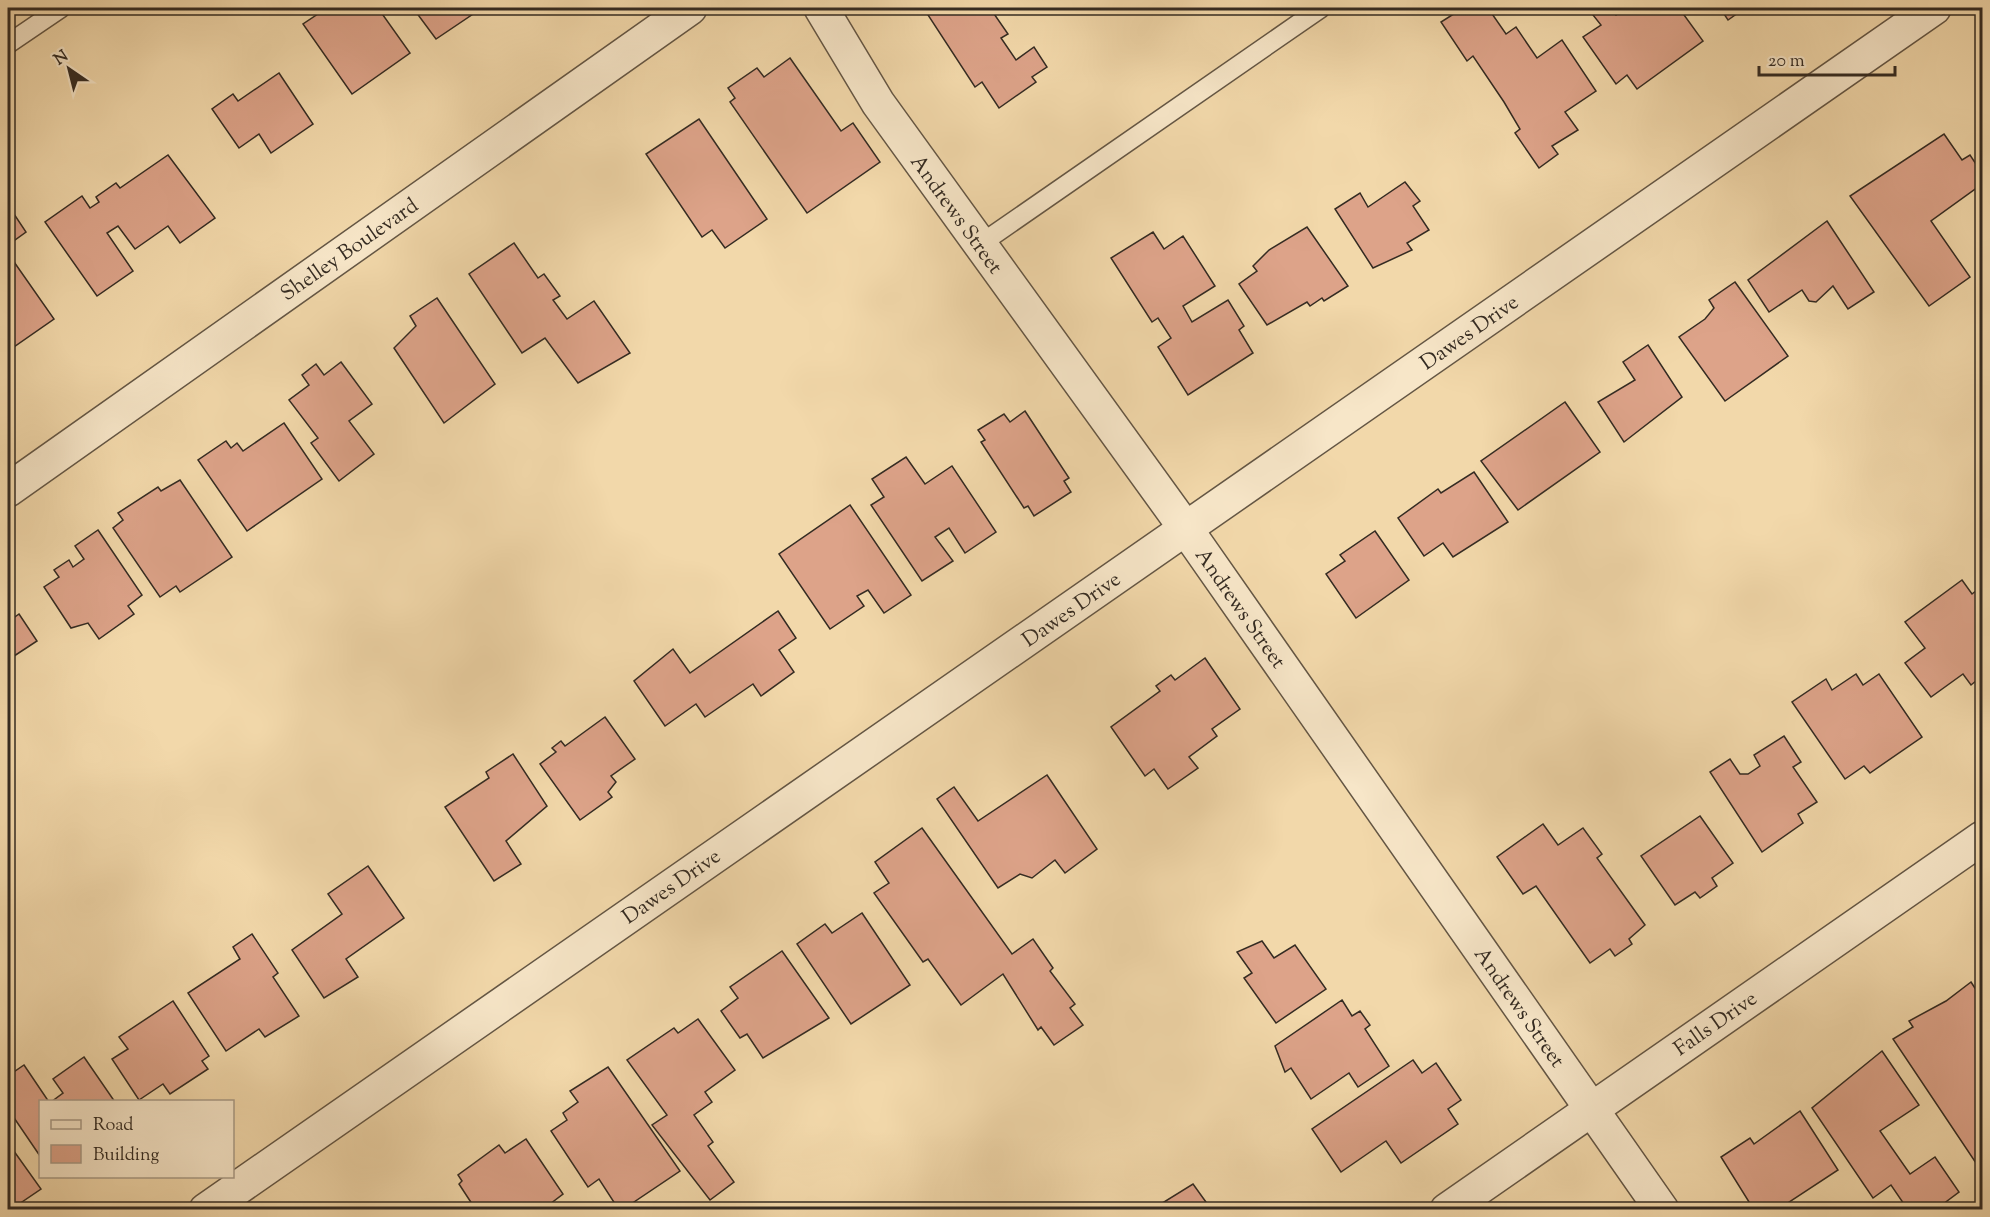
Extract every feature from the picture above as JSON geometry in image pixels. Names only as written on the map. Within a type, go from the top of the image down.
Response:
[{"type":"street","name":"Shelley Boulevard","points":[[8,490],[690,8]]},
{"type":"street","name":"Andrews Street","points":[[821,8],[878,103],[1186,530],[1662,1209]]},
{"type":"street","name":"Dawes Drive","points":[[206,1209],[1934,8]]},
{"type":"street","name":"Falls Drive","points":[[1447,1209],[1983,838]]},
{"type":"lane","points":[[8,44],[61,8]]},
{"type":"lane","points":[[979,244],[1321,8]]},
{"type":"building","points":[[327,8],[378,8],[410,53],[352,94],[303,24]]},
{"type":"building","points":[[413,8],[482,8],[436,39]]},
{"type":"building","points":[[937,8],[990,8],[1008,34],[1001,38],[1016,60],[1034,47],[1047,67],[1032,77],[1036,82],[999,108],[982,82],[975,87],[928,15]]},
{"type":"building","points":[[1463,8],[1488,8],[1506,34],[1516,27],[1537,58],[1562,40],[1596,91],[1565,112],[1578,130],[1552,146],[1558,154],[1539,168],[1515,133],[1520,129],[1504,102],[1473,56],[1467,61],[1441,22]]},
{"type":"building","points":[[1603,8],[1611,8],[1616,15],[1627,8],[1679,8],[1703,41],[1637,89],[1627,75],[1616,84],[1583,37],[1601,25],[1593,15]]},
{"type":"building","points":[[1720,8],[1745,8],[1728,20]]},
{"type":"building","points":[[790,58],[841,131],[853,123],[880,162],[807,213],[730,102],[735,98],[728,88],[757,68],[764,77]]},
{"type":"building","points":[[279,73],[313,124],[271,153],[259,134],[239,148],[212,109],[233,94],[238,101]]},
{"type":"building","points":[[699,119],[767,219],[725,248],[712,230],[702,237],[646,154]]},
{"type":"building","points":[[1944,134],[1962,160],[1970,155],[1982,173],[1982,184],[1931,221],[1970,277],[1929,306],[1850,196]]},
{"type":"building","points":[[168,155],[215,218],[180,243],[168,226],[135,249],[118,226],[107,233],[133,271],[97,296],[45,222],[82,196],[90,208],[99,202],[96,197],[116,183],[120,188]]},
{"type":"building","points":[[1405,182],[1420,201],[1413,206],[1429,230],[1407,243],[1412,250],[1373,268],[1335,209],[1360,193],[1368,207]]},
{"type":"building","points":[[8,205],[26,232],[8,245]]},
{"type":"building","points":[[1827,221],[1874,292],[1848,309],[1833,286],[1816,302],[1809,301],[1802,290],[1769,312],[1748,280]]},
{"type":"building","points":[[1307,227],[1348,286],[1324,301],[1322,298],[1310,306],[1307,302],[1267,325],[1239,284],[1257,271],[1253,266],[1269,250]]},
{"type":"building","points":[[1153,232],[1164,249],[1183,236],[1215,286],[1183,306],[1192,322],[1228,300],[1244,326],[1239,330],[1253,353],[1188,395],[1158,347],[1171,338],[1158,318],[1152,322],[1111,258]]},
{"type":"building","points":[[514,243],[538,278],[544,274],[560,296],[553,300],[567,319],[594,301],[630,353],[578,383],[545,338],[522,353],[469,274]]},
{"type":"building","points":[[12,259],[54,319],[8,351],[8,262]]},
{"type":"building","points":[[1735,282],[1788,356],[1725,401],[1679,337],[1705,319],[1714,308],[1709,300]]},
{"type":"building","points":[[437,298],[495,384],[444,423],[394,348],[416,326],[410,316]]},
{"type":"building","points":[[1648,345],[1682,397],[1624,442],[1598,402],[1635,380],[1623,362]]},
{"type":"building","points":[[341,362],[372,404],[349,421],[374,454],[339,481],[311,443],[318,438],[289,400],[309,385],[302,375],[316,364],[324,375]]},
{"type":"building","points":[[1565,402],[1600,452],[1518,510],[1481,461]]},
{"type":"building","points":[[1025,411],[1069,478],[1064,481],[1071,492],[1034,516],[1028,506],[1024,508],[981,442],[985,440],[978,430],[1004,414],[1010,422]]},
{"type":"building","points":[[284,423],[322,479],[247,531],[198,460],[226,441],[231,448],[237,443],[243,451]]},
{"type":"building","points":[[906,457],[925,484],[952,466],[996,532],[965,553],[949,528],[935,537],[953,561],[922,581],[871,505],[884,497],[872,479]]},
{"type":"building","points":[[1474,472],[1508,522],[1453,557],[1443,543],[1424,556],[1398,518],[1438,489],[1441,493]]},
{"type":"building","points":[[180,480],[232,557],[180,592],[176,586],[160,597],[113,528],[123,520],[118,513],[158,487],[161,491]]},
{"type":"building","points":[[850,505],[911,595],[884,613],[868,590],[857,596],[864,606],[830,629],[779,554]]},
{"type":"building","points":[[98,530],[142,595],[128,606],[134,614],[99,639],[88,623],[71,628],[44,587],[59,577],[54,570],[69,560],[73,567],[84,559],[75,546]]},
{"type":"building","points":[[1375,531],[1409,580],[1356,618],[1326,574],[1345,561],[1340,555]]},
{"type":"building","points":[[1962,580],[1972,594],[1982,586],[1982,676],[1971,685],[1963,674],[1931,697],[1905,663],[1925,648],[1905,622]]},
{"type":"building","points":[[778,611],[796,638],[779,650],[794,672],[761,696],[753,684],[705,717],[696,704],[665,726],[634,681],[673,649],[690,673]]},
{"type":"building","points":[[19,614],[37,641],[8,660],[8,622]]},
{"type":"building","points":[[1205,658],[1240,709],[1212,729],[1217,736],[1189,757],[1198,768],[1168,789],[1154,769],[1145,776],[1111,727],[1160,691],[1156,686],[1171,675],[1175,680]]},
{"type":"building","points":[[1856,674],[1863,685],[1879,674],[1922,737],[1870,773],[1864,766],[1845,779],[1792,702],[1826,679],[1832,690]]},
{"type":"building","points":[[605,717],[635,759],[611,776],[616,782],[608,792],[612,797],[580,820],[540,764],[556,752],[552,748],[561,741],[565,746]]},
{"type":"building","points":[[1784,736],[1801,762],[1793,767],[1817,802],[1798,814],[1803,823],[1762,852],[1710,772],[1730,759],[1740,774],[1748,774],[1760,766],[1754,755]]},
{"type":"building","points":[[513,754],[547,806],[506,841],[521,864],[494,881],[445,807],[489,778],[486,772]]},
{"type":"building","points":[[1047,775],[1097,849],[1065,873],[1055,860],[1032,878],[1020,874],[998,888],[937,799],[954,787],[978,821]]},
{"type":"building","points":[[1700,816],[1733,863],[1712,878],[1717,886],[1700,898],[1695,892],[1675,905],[1641,856]]},
{"type":"building","points":[[1543,824],[1558,845],[1583,828],[1602,854],[1597,858],[1645,925],[1629,939],[1632,944],[1615,956],[1610,949],[1590,963],[1536,886],[1523,894],[1497,857]]},
{"type":"building","points":[[922,828],[1012,954],[1033,939],[1053,968],[1050,971],[1075,1004],[1070,1008],[1083,1025],[1054,1045],[1041,1027],[1038,1030],[1003,974],[961,1005],[928,959],[923,962],[874,893],[889,883],[875,862]]},
{"type":"building","points":[[368,866],[404,918],[346,959],[358,977],[324,998],[292,950],[342,914],[328,894]]},
{"type":"building","points":[[862,913],[910,985],[851,1024],[797,944],[825,924],[832,933]]},
{"type":"building","points":[[252,934],[278,973],[273,977],[299,1016],[265,1037],[259,1029],[226,1051],[188,993],[240,959],[233,947]]},
{"type":"building","points":[[1262,941],[1274,958],[1295,945],[1326,989],[1276,1023],[1244,978],[1252,973],[1237,952]]},
{"type":"building","points":[[782,951],[829,1018],[763,1058],[747,1034],[740,1038],[721,1011],[738,998],[730,987]]},
{"type":"building","points":[[1971,982],[1982,999],[1982,1172],[1893,1039],[1913,1027],[1909,1021],[1946,1001]]},
{"type":"building","points":[[1342,1000],[1352,1016],[1360,1011],[1370,1025],[1365,1029],[1389,1066],[1358,1087],[1349,1073],[1311,1099],[1291,1068],[1285,1072],[1275,1046]]},
{"type":"building","points":[[173,1001],[209,1056],[202,1061],[208,1069],[170,1094],[163,1084],[139,1100],[112,1059],[128,1049],[119,1037]]},
{"type":"building","points":[[698,1019],[735,1070],[705,1092],[712,1102],[694,1115],[713,1142],[708,1146],[734,1182],[710,1200],[652,1125],[667,1115],[627,1060],[674,1028],[678,1033]]},
{"type":"building","points":[[1882,1051],[1919,1105],[1880,1131],[1910,1174],[1935,1157],[1959,1192],[1935,1210],[1908,1210],[1891,1185],[1873,1198],[1812,1108]]},
{"type":"building","points":[[84,1057],[114,1100],[54,1100],[63,1093],[53,1079]]},
{"type":"building","points":[[1413,1060],[1422,1073],[1436,1063],[1461,1100],[1448,1109],[1458,1124],[1401,1163],[1386,1141],[1341,1172],[1312,1129]]},
{"type":"building","points":[[24,1065],[48,1100],[39,1100],[39,1155],[8,1109],[8,1076]]},
{"type":"building","points":[[608,1067],[680,1171],[622,1210],[619,1210],[599,1179],[588,1187],[551,1131],[567,1120],[563,1113],[578,1102],[570,1091]]},
{"type":"building","points":[[1800,1111],[1838,1170],[1777,1210],[1754,1210],[1721,1157],[1750,1138],[1754,1144]]},
{"type":"building","points":[[526,1139],[563,1194],[542,1210],[476,1210],[459,1184],[462,1181],[458,1175],[499,1145],[505,1153]]},
{"type":"building","points":[[11,1147],[41,1189],[8,1210],[8,1149]]},
{"type":"building","points":[[1193,1184],[1211,1209],[1151,1210]]}]
